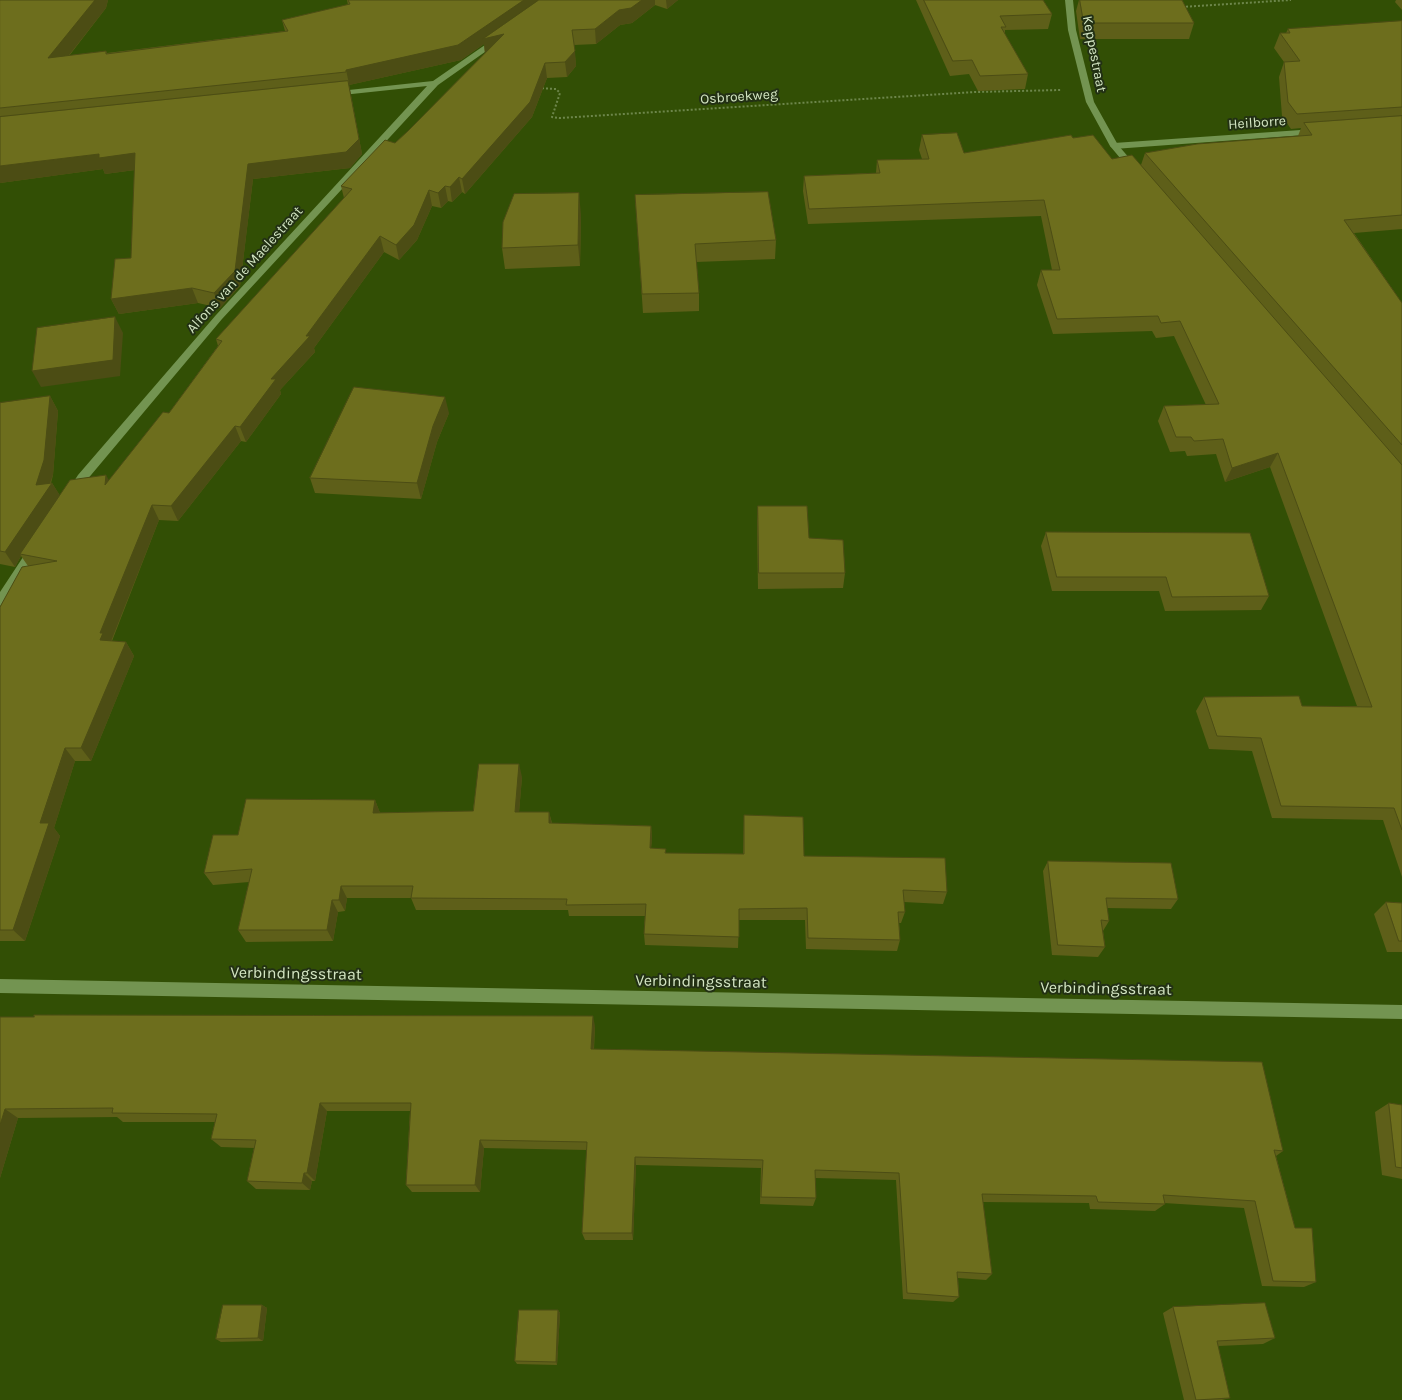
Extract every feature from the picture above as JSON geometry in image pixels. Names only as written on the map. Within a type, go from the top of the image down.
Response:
[{"type":"street","name":"Keppestraat","points":[[1070,0],[1072,30],[1090,102],[1114,146],[1140,176]]},
{"type":"street","name":"Alfons van de Maelestraat","points":[[66,502],[82,478],[219,317],[435,83],[507,33]]},
{"type":"street","points":[[326,94],[435,83]]},
{"type":"street","name":"Heilborre","points":[[1114,146],[1323,132]]},
{"type":"street","points":[[0,601],[44,535]]},
{"type":"street","name":"Verbindingsstraat","points":[[0,986],[1402,1012]]},
{"type":"path","points":[[1181,7],[1291,0]]},
{"type":"path","name":"Osbroekweg","points":[[529,89],[556,89],[560,93],[552,117],[559,118],[965,93],[1086,89]]},
{"type":"building","points":[[0,0],[95,0],[48,58],[106,51],[106,54],[288,31],[282,20],[350,4],[348,0],[524,0],[458,45],[346,70],[346,72],[0,108]]},
{"type":"building","points":[[539,0],[642,0],[631,8],[619,10],[595,29],[572,30],[575,51],[565,62],[545,63],[530,102],[462,179],[459,177],[450,187],[445,186],[438,193],[429,190],[414,225],[396,245],[380,236],[306,336],[310,336],[271,379],[276,379],[240,427],[235,426],[171,506],[152,505],[100,633],[103,633],[100,640],[126,642],[81,748],[65,748],[40,823],[49,823],[13,930],[0,930],[0,607],[22,567],[57,561],[20,554],[70,480],[106,475],[105,485],[163,412],[169,413],[222,341],[216,339],[352,189],[341,186],[385,140],[395,143],[408,131],[504,34],[483,39]]},
{"type":"building","points":[[924,0],[1043,0],[1052,14],[1000,16],[1006,27],[1001,27],[1028,74],[980,76],[972,60],[953,61]]},
{"type":"building","points":[[1080,0],[1182,0],[1194,23],[1084,23]]},
{"type":"building","points":[[1402,21],[1402,107],[1297,114],[1288,102],[1284,62],[1300,61],[1280,33],[1290,33],[1288,29]]},
{"type":"building","points":[[348,81],[359,139],[346,152],[248,164],[235,271],[214,293],[192,288],[111,299],[115,259],[131,258],[135,153],[99,158],[99,154],[0,166],[0,117]]},
{"type":"building","points":[[1402,116],[1402,215],[1344,220],[1402,303],[1402,445],[1145,153],[1197,144],[1312,135],[1304,123]]},
{"type":"building","points":[[957,133],[964,153],[1071,135],[1073,138],[1093,135],[1112,159],[1132,155],[1402,465],[1402,830],[1394,808],[1281,806],[1261,738],[1217,736],[1204,697],[1299,696],[1302,706],[1372,707],[1278,453],[1232,468],[1223,439],[1194,441],[1191,437],[1176,437],[1164,406],[1219,404],[1180,321],[1161,323],[1158,316],[1057,319],[1041,270],[1060,270],[1044,200],[809,209],[804,176],[880,173],[877,160],[929,159],[922,135]]},
{"type":"building","points":[[768,192],[776,240],[695,244],[699,293],[642,294],[635,195]]},
{"type":"building","points":[[579,193],[578,245],[502,248],[503,222],[514,194]]},
{"type":"building","points":[[115,317],[113,360],[32,371],[37,328]]},
{"type":"building","points":[[354,387],[445,397],[433,426],[417,483],[310,478]]},
{"type":"building","points":[[50,396],[44,460],[36,485],[52,483],[5,552],[0,551],[0,403]]},
{"type":"building","points":[[758,506],[807,506],[809,538],[843,540],[845,573],[759,573]]},
{"type":"building","points":[[1046,532],[1250,533],[1269,596],[1172,597],[1166,577],[1057,577]]},
{"type":"building","points":[[479,764],[519,764],[515,812],[549,812],[549,823],[651,826],[650,848],[666,849],[665,853],[744,854],[744,815],[803,817],[804,856],[945,858],[947,892],[903,890],[905,912],[898,912],[900,940],[808,938],[807,908],[739,909],[739,937],[644,934],[646,904],[566,905],[567,899],[411,898],[413,886],[341,886],[339,900],[332,900],[327,930],[238,930],[252,869],[204,873],[213,835],[238,835],[246,799],[375,800],[373,813],[473,811]]},
{"type":"building","points":[[1048,861],[1171,863],[1178,899],[1106,898],[1109,921],[1101,920],[1105,947],[1058,945]]},
{"type":"building","points":[[1386,902],[1402,903],[1402,941],[1399,941]]},
{"type":"building","points":[[34,1015],[593,1016],[591,1049],[1262,1062],[1283,1151],[1274,1150],[1295,1228],[1312,1228],[1316,1282],[1273,1281],[1255,1201],[1163,1195],[1165,1204],[1098,1202],[1096,1196],[982,1194],[992,1274],[957,1272],[959,1297],[907,1293],[899,1173],[815,1170],[816,1198],[761,1197],[763,1160],[635,1157],[632,1233],[582,1233],[587,1142],[480,1140],[475,1185],[406,1185],[411,1103],[320,1103],[307,1173],[304,1173],[302,1183],[247,1181],[256,1140],[211,1139],[217,1114],[112,1113],[113,1108],[5,1109],[0,1125],[0,1017],[34,1017]]},
{"type":"building","points":[[1389,1103],[1402,1105],[1402,1168],[1396,1167]]},
{"type":"building","points":[[1265,1303],[1275,1338],[1217,1341],[1230,1398],[1196,1400],[1173,1307]]},
{"type":"building","points":[[223,1305],[262,1305],[258,1338],[216,1339]]},
{"type":"building","points":[[519,1310],[558,1310],[556,1362],[515,1361]]}]
